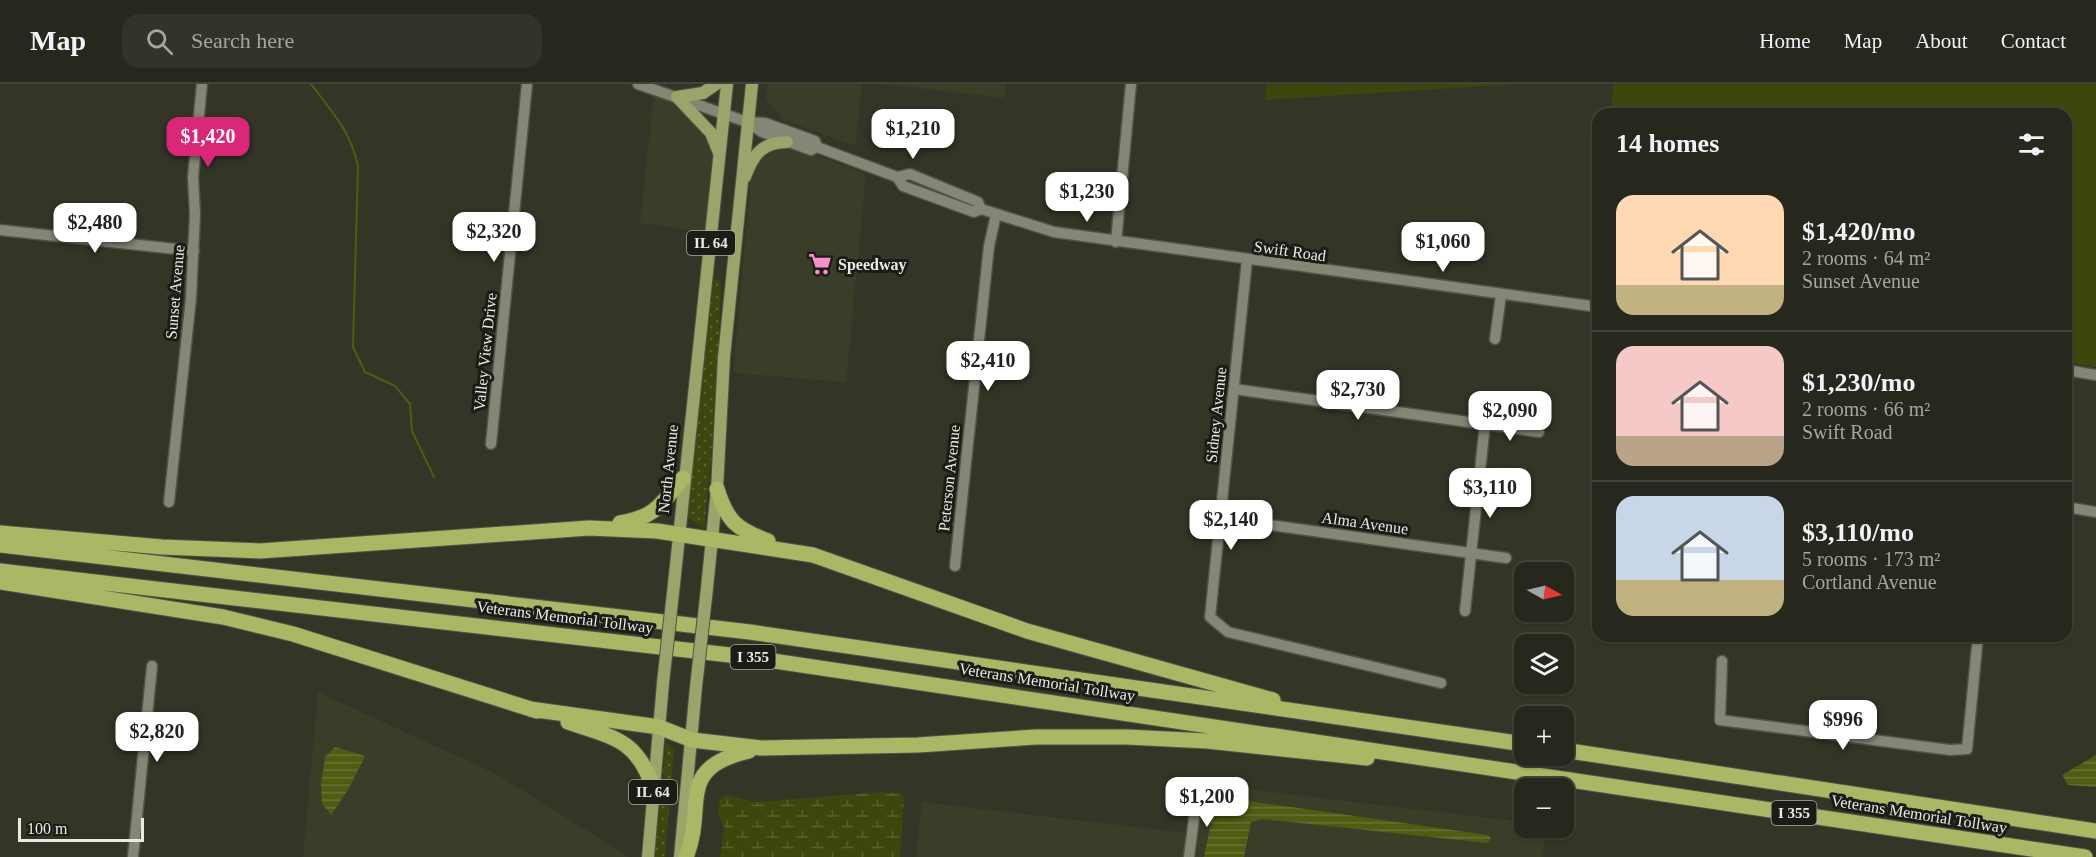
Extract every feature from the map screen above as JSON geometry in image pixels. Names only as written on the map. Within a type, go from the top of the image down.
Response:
[{"type":"highway","points":[[589,528],[648,516],[657,510],[683,478]]},
{"type":"highway","points":[[717,489],[731,521],[752,535],[787,549]]},
{"type":"highway","points":[[0,533],[162,547],[260,550],[589,528],[657,531],[712,541],[787,549],[813,555],[1027,631],[1185,677],[1354,721]]},
{"type":"highway","name":"Veterans Memorial Tollway","points":[[0,545],[750,632],[1514,743]]},
{"type":"highway","name":"Veterans Memorial Tollway","points":[[0,571],[747,657],[2085,857]]},
{"type":"highway","points":[[0,582],[223,617],[293,633],[530,709],[623,742],[641,758],[653,787]]},
{"type":"highway","points":[[530,709],[659,727],[692,740],[761,748],[918,745],[1036,737],[1127,737],[1207,741],[1376,759],[1503,769]]},
{"type":"highway","points":[[686,857],[691,845],[696,789],[707,771],[726,756],[761,748]]},
{"type":"highway","name":"Veterans Memorial Tollway","points":[[1574,752],[2096,831]]},
{"type":"main road","points":[[677,98],[703,93],[716,84]]},
{"type":"main road","name":"North Avenue","points":[[648,857],[683,478],[727,84]]},
{"type":"main road","name":"IL 64","points":[[680,857],[717,489],[724,357],[752,84]]},
{"type":"main road","points":[[677,98],[711,134],[720,161]]},
{"type":"main road","points":[[739,205],[746,175],[758,150],[768,143],[786,142]]},
{"type":"street","name":"Sunset Avenue","points":[[169,502],[194,251],[193,177],[202,84]]},
{"type":"street","name":"Valley View Drive","points":[[490,444],[527,84]]},
{"type":"street","name":"Swift Road","points":[[639,84],[724,115],[747,122],[765,123],[815,141],[817,147]]},
{"type":"street","points":[[1116,242],[1131,84]]},
{"type":"street","name":"Swift Road","points":[[747,122],[762,132],[786,142],[812,150],[817,147]]},
{"type":"street","name":"Swift Road","points":[[817,147],[897,177],[903,186],[974,212],[981,210],[1041,229],[1116,242],[1592,306]]},
{"type":"street","name":"Peterson Avenue","points":[[955,566],[988,258],[996,215]]},
{"type":"street","points":[[0,230],[194,251]]},
{"type":"street","name":"Sidney Avenue","points":[[1247,260],[1210,617],[1228,633],[1441,683]]},
{"type":"street","points":[[1496,339],[1501,295]]},
{"type":"street","points":[[2072,371],[2096,375]]},
{"type":"street","points":[[1234,389],[1539,432]]},
{"type":"street","points":[[1466,611],[1485,424]]},
{"type":"street","points":[[2072,508],[2096,512]]},
{"type":"street","name":"Alma Avenue","points":[[1220,518],[1506,558]]},
{"type":"street","points":[[1722,662],[1720,720],[1950,750],[1967,749],[1977,642]]},
{"type":"street","points":[[133,857],[152,666]]},
{"type":"street","points":[[1189,857],[1197,795]]},
{"type":"shaded area","points":[[767,84],[862,84],[855,146],[784,120],[766,99]]},
{"type":"shaded area","points":[[881,84],[1006,84],[1004,98]]},
{"type":"shaded area","points":[[654,93],[679,103],[708,135],[714,161],[710,233],[640,223]]},
{"type":"shaded area","points":[[782,146],[802,150],[866,174],[846,382],[733,373],[751,179],[762,152]]},
{"type":"shaded area","points":[[318,692],[496,774],[629,857],[303,857]]},
{"type":"shaded area","points":[[335,747],[365,756],[349,788],[331,815],[322,803],[321,785],[325,757]]},
{"type":"shaded area","points":[[2096,755],[2096,787],[2068,785],[2062,775]]},
{"type":"shaded area","points":[[1237,788],[1514,821],[1514,838],[1545,838],[1543,857],[1196,857],[1203,800]]},
{"type":"shaded area","points":[[1234,799],[1488,835],[1491,839],[1487,843],[1262,819],[1251,822],[1244,857],[1204,857],[1213,812],[1219,800]]},
{"type":"shaded area","points":[[922,802],[1187,833],[1184,857],[916,857]]},
{"type":"green space","points":[[1267,84],[1516,84],[1265,100]]},
{"type":"green space","points":[[1613,84],[2096,84],[2096,367],[2072,363],[2072,108],[1611,108]]},
{"type":"green space","points":[[714,279],[721,280],[717,394],[704,529],[687,517]]},
{"type":"green space","points":[[666,742],[674,749],[665,857],[655,857]]},
{"type":"green space","points":[[884,792],[900,793],[904,798],[900,857],[720,857],[724,828],[718,812],[720,800],[726,795],[755,802]]},
{"type":"waterway","points":[[311,84],[345,132],[355,153],[358,166],[353,347],[365,372],[395,386],[410,404],[412,431],[434,477]]},
{"type":"place","name":"Speedway","points":[[820,264]]}]
